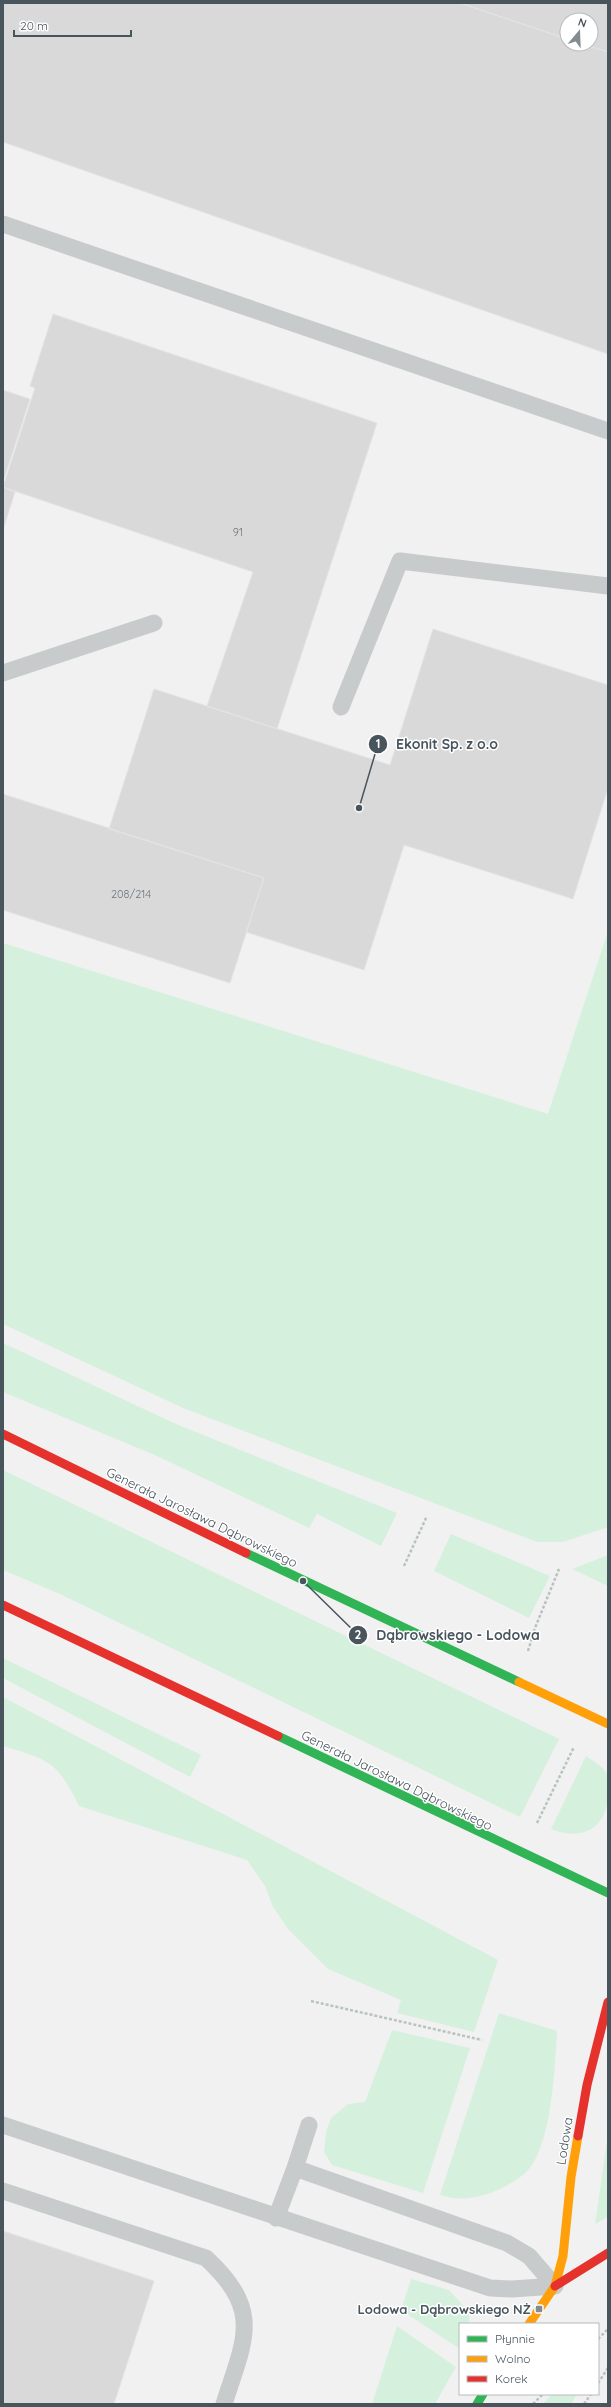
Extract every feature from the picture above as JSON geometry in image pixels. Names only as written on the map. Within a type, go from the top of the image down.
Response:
[{"type":"main road","name":"Generała Jarosława Dąbrowskiego","points":[[3,1434],[519,1684],[608,1724]]},
{"type":"main road","name":"Generała Jarosława Dąbrowskiego","points":[[3,1605],[608,1893]]},
{"type":"main road","name":"Lodowa","points":[[530,2323],[554,2286],[563,2256],[571,2177],[587,2085],[608,2002]]},
{"type":"main road","name":"Lodowa","points":[[554,2286],[608,2253]]},
{"type":"main road","points":[[477,2404],[482,2395]]},
{"type":"lane","points":[[3,224],[608,431]]},
{"type":"lane","points":[[341,707],[400,561],[608,586]]},
{"type":"lane","points":[[3,673],[154,623]]},
{"type":"lane","points":[[3,2124],[276,2218],[490,2288],[512,2289],[554,2286]]},
{"type":"lane","points":[[276,2218],[295,2168],[308,2126]]},
{"type":"lane","points":[[295,2168],[507,2243],[529,2256],[554,2286]]},
{"type":"lane","points":[[3,2191],[206,2258],[226,2276],[240,2300],[246,2328],[224,2404]]},
{"type":"path","points":[[404,1566],[427,1516]]},
{"type":"path","points":[[519,1684],[535,1628],[559,1569]]},
{"type":"path","points":[[536,1825],[574,1747]]},
{"type":"path","points":[[311,2001],[482,2040]]},
{"type":"path","points":[[599,2338],[608,2329]]},
{"type":"path","points":[[599,2382],[608,2368]]},
{"type":"path","points":[[533,2404],[542,2395]]},
{"type":"path","points":[[584,2404],[589,2395]]},
{"type":"green space","points":[[608,931],[608,1527],[563,1542],[537,1542],[183,1408],[3,1324],[3,943],[548,1114]]},
{"type":"green space","points":[[3,1343],[176,1424],[397,1513],[381,1546],[317,1514],[309,1528],[157,1456],[3,1392]]},
{"type":"green space","points":[[3,1470],[559,1739],[520,1817],[62,1595],[3,1570]]},
{"type":"green space","points":[[451,1534],[550,1576],[529,1618],[434,1571]]},
{"type":"green space","points":[[608,1555],[608,1586],[572,1569]]},
{"type":"green space","points":[[3,1658],[201,1755],[190,1777],[3,1678]]},
{"type":"green space","points":[[3,1697],[498,1960],[474,2032],[397,2013],[401,2000],[328,1969],[289,1930],[273,1907],[265,1886],[247,1860],[79,1806],[64,1780],[50,1764],[31,1755],[3,1746]]},
{"type":"green space","points":[[586,1756],[600,1766],[608,1776],[607,1805],[603,1815],[598,1823],[583,1833],[562,1833],[551,1829]]},
{"type":"green space","points":[[499,2013],[557,2031],[551,2100],[548,2119],[539,2152],[532,2165],[524,2174],[493,2192],[472,2198],[460,2199],[440,2195]]},
{"type":"green space","points":[[392,2030],[470,2048],[423,2193],[332,2165],[324,2152],[326,2132],[331,2118],[348,2104],[365,2102]]},
{"type":"green space","points":[[608,2134],[608,2217],[595,2224]]},
{"type":"green space","points":[[411,2279],[449,2290],[469,2312],[469,2323],[459,2323],[459,2348],[401,2310]]},
{"type":"green space","points":[[397,2326],[456,2367],[435,2404],[372,2404]]},
{"type":"green space","points":[[551,2395],[576,2395],[571,2404],[543,2404]]},
{"type":"building","points":[[3,3],[460,3],[559,36],[559,52],[599,52],[599,49],[608,52],[608,354],[3,142]]},
{"type":"building","points":[[460,3],[608,3],[608,52],[599,49],[599,12],[559,12],[559,36]]},
{"type":"building","points":[[53,314],[377,423],[277,729],[207,706],[253,572],[3,487],[35,388],[30,386]]},
{"type":"building","points":[[3,390],[30,399],[3,482]]},
{"type":"building","points":[[3,487],[15,492],[3,530]]},
{"type":"building","points":[[433,629],[608,685],[608,788],[573,899],[404,845],[364,970],[246,932],[264,878],[109,829],[154,689],[390,765]]},
{"type":"building","points":[[3,794],[264,878],[230,983],[3,910]]},
{"type":"building","points":[[3,2231],[154,2281],[114,2404],[3,2404]]},
{"type":"traffic: fast","points":[[246,1553],[519,1682]]},
{"type":"traffic: fast","points":[[278,1736],[608,1893]]},
{"type":"traffic: fast","points":[[477,2404],[482,2395]]},
{"type":"traffic: slow","points":[[519,1682],[608,1724]]},
{"type":"traffic: slow","points":[[530,2323],[555,2286],[563,2256],[571,2177],[578,2136]]},
{"type":"traffic: jam","points":[[3,1434],[246,1553]]},
{"type":"traffic: jam","points":[[3,1605],[278,1736]]},
{"type":"traffic: jam","points":[[578,2136],[587,2085],[608,2002]]},
{"type":"traffic: jam","points":[[555,2286],[608,2253]]},
{"type":"place","name":"Ekonit Sp. z o.o","points":[[359,808]]},
{"type":"place","name":"Dąbrowskiego - Lodowa","points":[[303,1581]]},
{"type":"place","name":"Lodowa - Dąbrowskiego NŻ","points":[[539,2309]]}]
